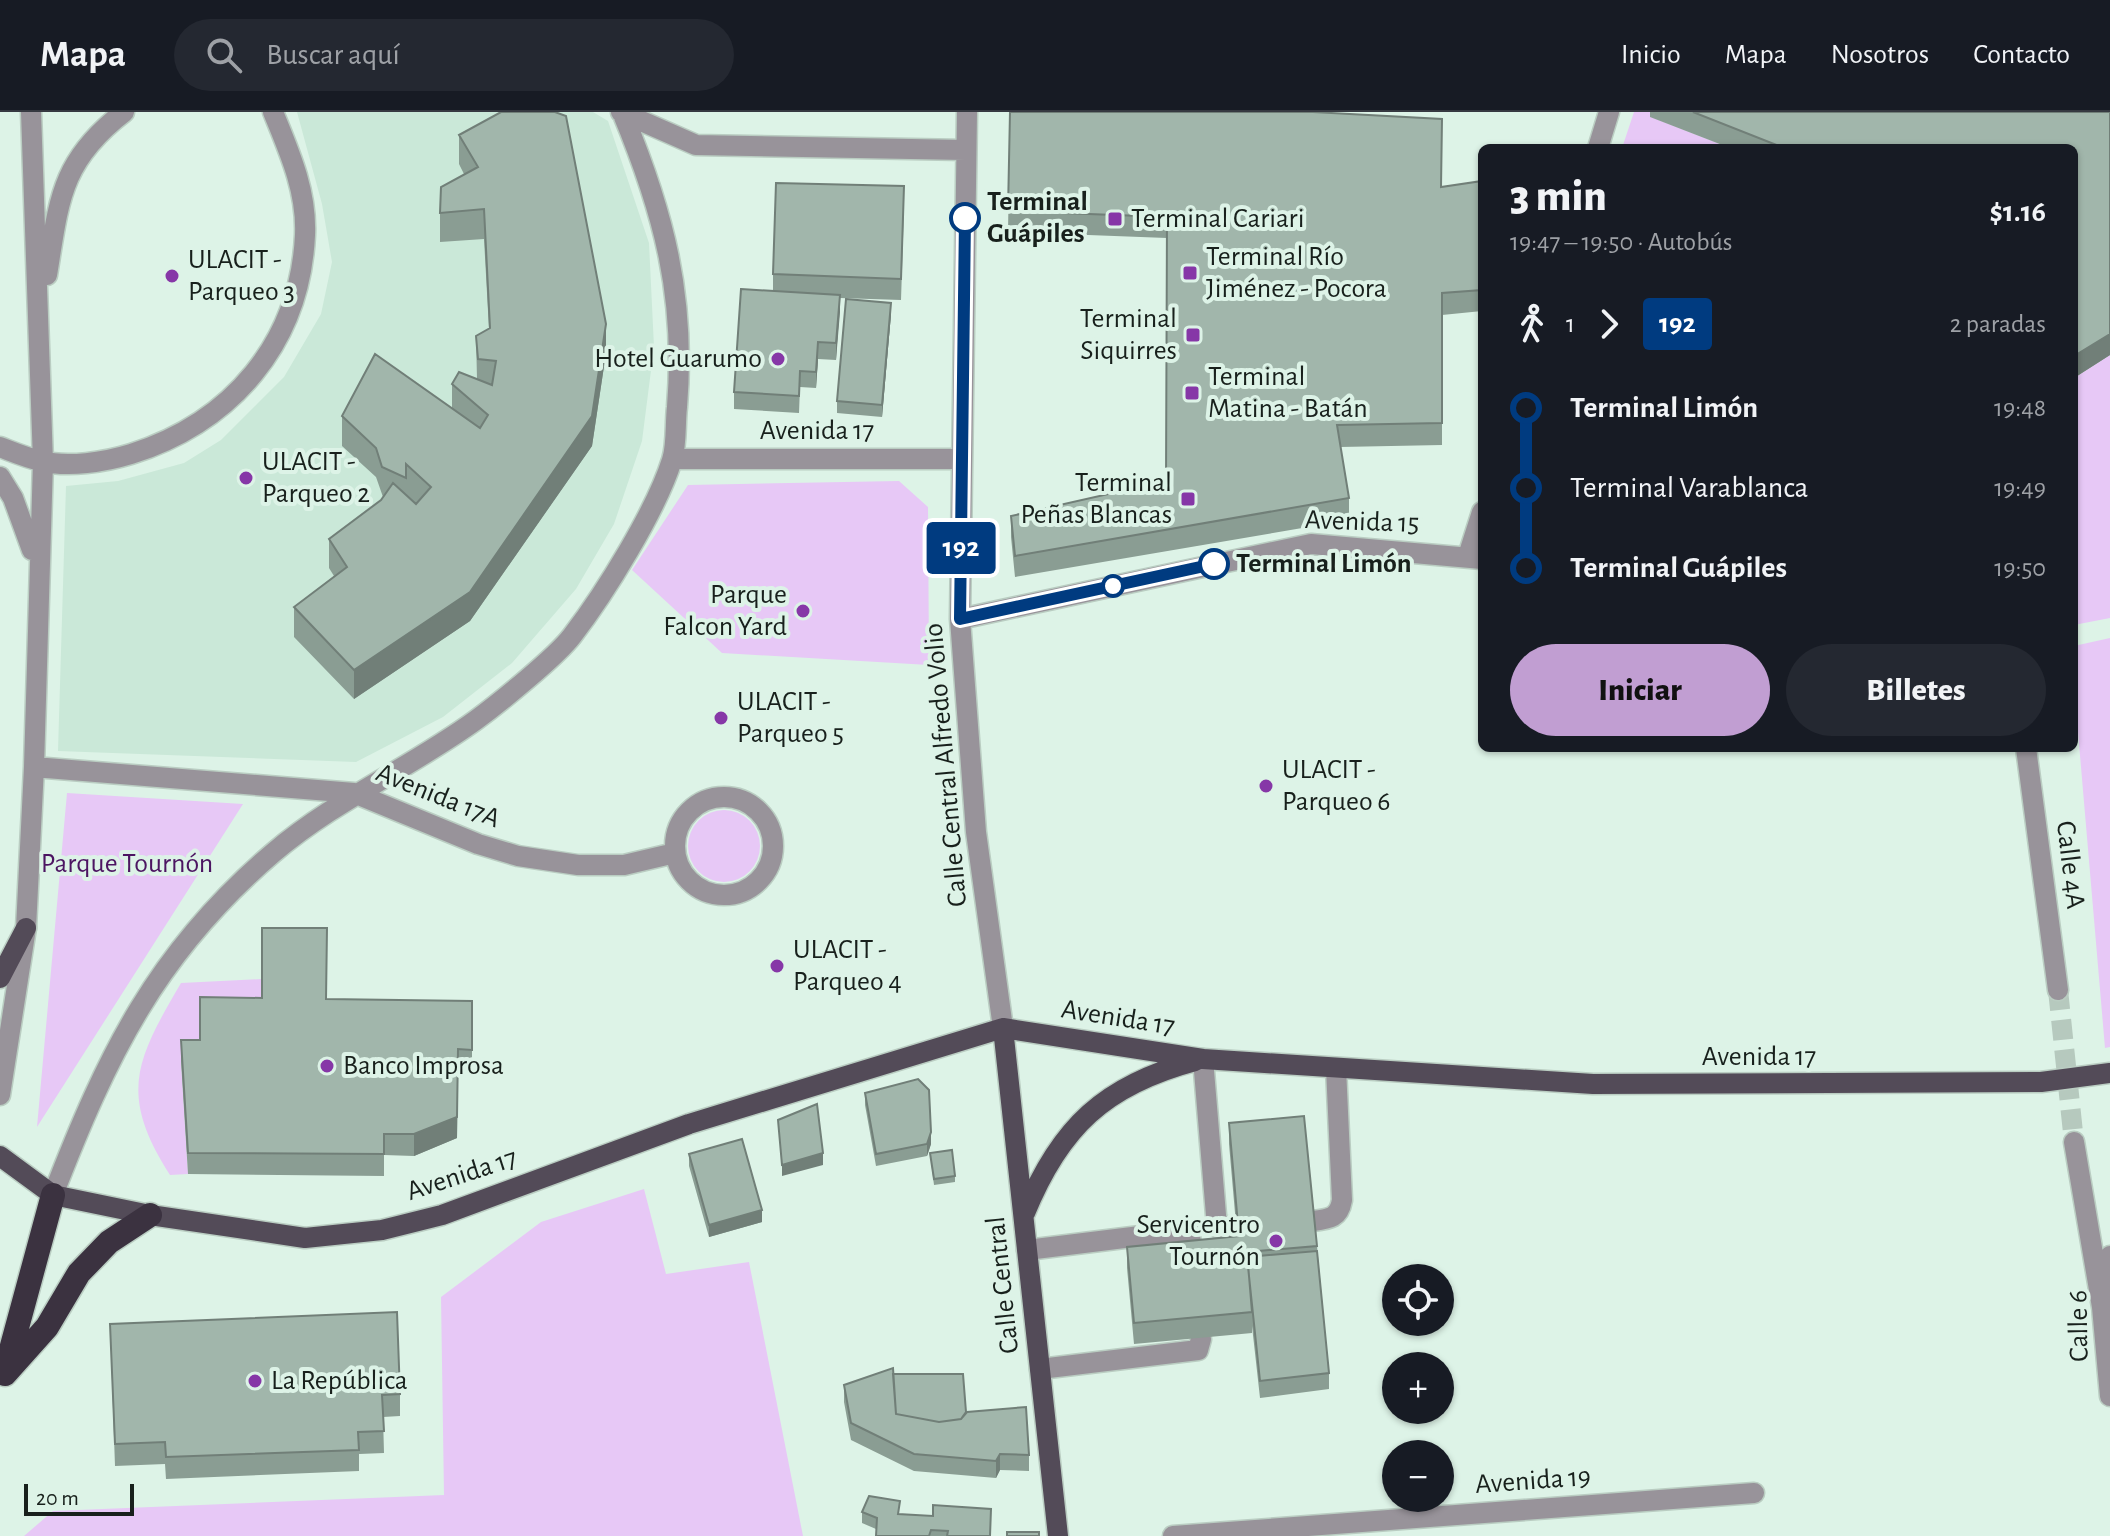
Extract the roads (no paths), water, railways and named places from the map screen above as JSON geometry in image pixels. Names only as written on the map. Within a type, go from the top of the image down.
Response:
[{"type":"highway","points":[[2,1381],[53,1195]]},
{"type":"highway","points":[[2,1381],[47,1327],[79,1273],[109,1242],[150,1215]]},
{"type":"main road","points":[[0,978],[26,928]]},
{"type":"main road","name":"Avenida 17","points":[[53,1195],[150,1215],[305,1238],[382,1230],[477,1204],[689,1124],[1003,1028],[1203,1059],[1593,1084],[2041,1082],[2110,1073]]},
{"type":"main road","name":"Calle Central","points":[[1003,1028],[1058,1536]]},
{"type":"main road","points":[[1023,1216],[1043,1170],[1072,1128],[1109,1095],[1154,1072],[1203,1059]]},
{"type":"main road","points":[[0,1156],[53,1195]]},
{"type":"street","points":[[0,1095],[26,928],[34,767],[37,574],[43,462],[31,112]]},
{"type":"street","points":[[40,317],[60,192],[94,135],[124,112]]},
{"type":"street","points":[[0,447],[43,462],[108,461],[171,441],[225,406],[268,357],[295,298],[305,234],[297,169],[273,112]]},
{"type":"street","points":[[622,112],[696,145],[965,150]]},
{"type":"street","points":[[53,1195],[113,1051],[170,962],[210,914],[273,853],[354,793],[475,720],[570,639],[629,549],[673,459],[679,385],[674,271],[661,215],[622,112]]},
{"type":"street","name":"Calle Central Alfredo Volio","points":[[967,112],[960,619],[976,832],[1003,1028]]},
{"type":"street","points":[[1599,144],[1609,112]]},
{"type":"street","name":"Avenida 17","points":[[673,459],[962,459]]},
{"type":"street","points":[[0,477],[29,535],[37,574]]},
{"type":"street","name":"Avenida 15","points":[[960,619],[1311,544],[1475,557]]},
{"type":"street","name":"Calle 4A","points":[[2027,752],[2058,990]]},
{"type":"street","name":"Avenida 17A","points":[[34,767],[354,793],[478,844],[518,856],[578,865],[624,865],[675,853]]},
{"type":"street","points":[[721,797],[752,806],[771,832],[770,864],[749,888],[735,894],[703,890],[690,881],[675,853],[681,822],[705,801],[721,797]]},
{"type":"street","points":[[1027,1250],[1227,1226],[1203,1059]]},
{"type":"street","points":[[1313,1221],[1332,1219],[1340,1211],[1342,1200],[1336,1068]]},
{"type":"street","points":[[2074,1142],[2102,1307]]},
{"type":"street","points":[[1189,1230],[1194,1262]]},
{"type":"street","name":"Calle 6","points":[[2110,1256],[2102,1307],[2110,1396]]},
{"type":"street","points":[[1040,1369],[1198,1350],[1201,1339]]},
{"type":"street","name":"Avenida 19","points":[[1173,1536],[1754,1493]]},
{"type":"tunnel","points":[[2058,990],[2074,1142]]},
{"type":"place","name":"Terminal Guápiles","points":[[965,218]]},
{"type":"place","name":"Terminal Cariari","points":[[1115,219]]},
{"type":"place","name":"Terminal Río Jiménez - Pocora","points":[[1190,273]]},
{"type":"place","name":"ULACIT - Parqueo 3","points":[[172,276]]},
{"type":"place","name":"Terminal Siquirres","points":[[1193,335]]},
{"type":"place","name":"Hotel Guarumo","points":[[778,359]]},
{"type":"place","name":"Terminal Matina - Batán","points":[[1192,393]]},
{"type":"place","name":"ULACIT - Parqueo 2","points":[[246,478]]},
{"type":"place","name":"Terminal Peñas Blancas","points":[[1188,499]]},
{"type":"place","name":"Terminal Limón","points":[[1214,564]]},
{"type":"place","name":"Parque Falcon Yard","points":[[803,611]]},
{"type":"place","name":"ULACIT - Parqueo 5","points":[[721,718]]},
{"type":"place","name":"ULACIT - Parqueo 6","points":[[1266,786]]},
{"type":"place","name":"ULACIT - Parqueo 4","points":[[777,966]]},
{"type":"place","name":"Banco Improsa","points":[[327,1066]]},
{"type":"place","name":"Servicentro Tournón","points":[[1276,1241]]},
{"type":"place","name":"La República","points":[[255,1381]]},
{"type":"park label","name":"Parque Tournón","points":[[127,864]]}]
